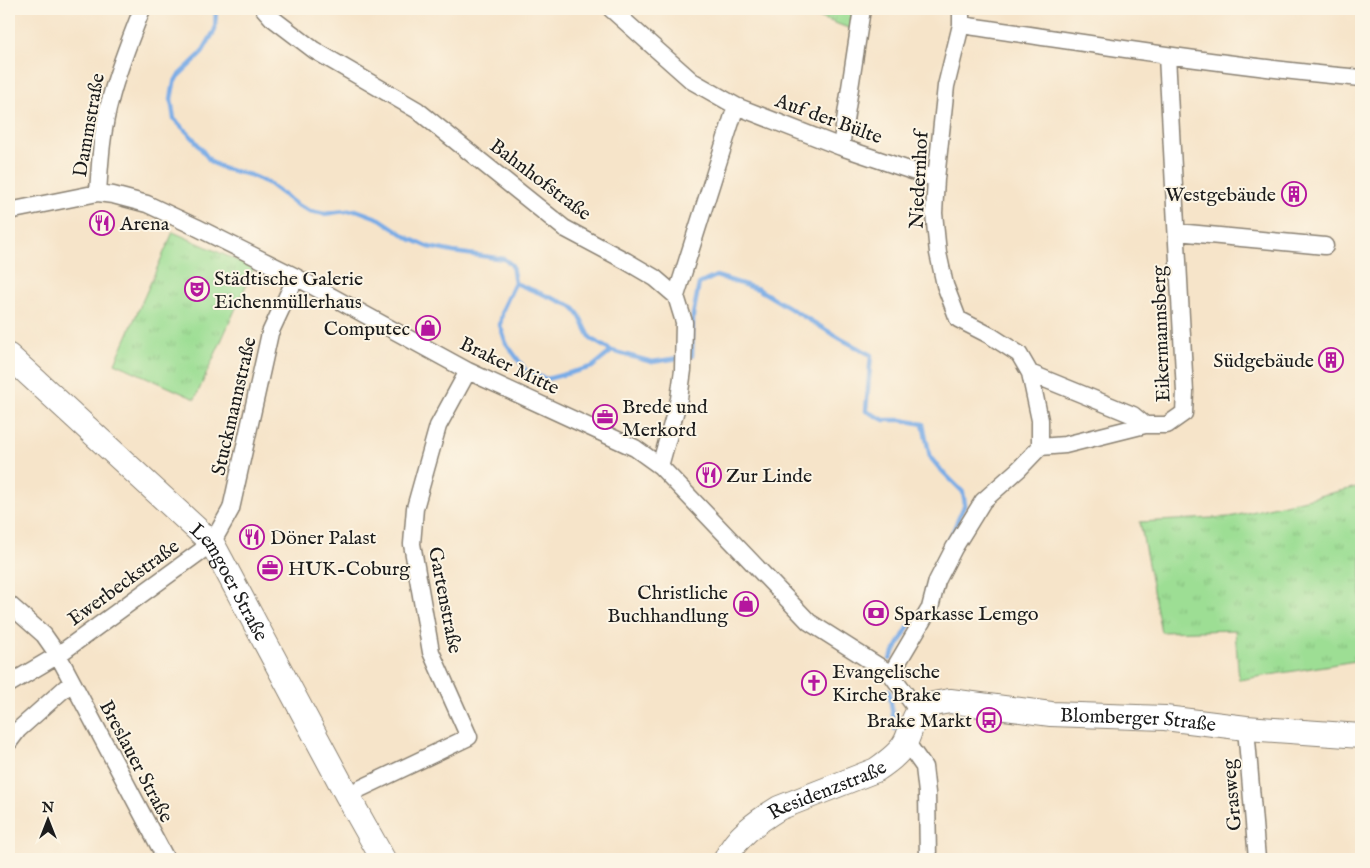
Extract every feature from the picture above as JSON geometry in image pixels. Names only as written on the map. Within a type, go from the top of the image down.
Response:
[{"type":"street","name":"Dammstraße","points":[[98,193],[102,144],[110,98],[123,56],[142,9]]},
{"type":"street","name":"Bahnhofstraße","points":[[264,9],[272,18],[314,50],[417,110],[564,228],[655,278],[676,296]]},
{"type":"street","name":"Auf der Bülte","points":[[611,9],[692,81],[736,106],[842,147],[936,179]]},
{"type":"street","points":[[842,147],[862,9]]},
{"type":"street","points":[[961,17],[1167,56],[1361,78]]},
{"type":"street","name":"Niedernhof","points":[[961,17],[946,86],[936,179],[934,213],[938,254],[945,285],[958,319],[991,336],[1018,354],[1030,373],[1040,420],[1040,447]]},
{"type":"street","name":"Eikermannsberg","points":[[1145,425],[1167,426],[1184,413],[1185,392],[1167,56]]},
{"type":"street","points":[[660,466],[679,400],[683,370],[684,322],[676,296],[736,106]]},
{"type":"street","name":"Braker Mitte","points":[[9,211],[98,193],[147,204],[296,278],[468,371],[635,448],[660,466],[809,622],[891,674],[918,711]]},
{"type":"street","points":[[1177,232],[1325,246]]},
{"type":"street","name":"Stuckmannstraße","points":[[212,543],[231,509],[270,333],[296,278]]},
{"type":"street","name":"Lemgoer Straße","points":[[9,356],[212,543],[382,859]]},
{"type":"street","name":"Gartenstraße","points":[[347,795],[469,737],[431,652],[412,544],[415,508],[438,426],[468,371]]},
{"type":"street","points":[[1030,373],[1133,415],[1145,425]]},
{"type":"street","points":[[891,674],[930,608],[937,581],[982,501],[1019,469],[1040,447],[1065,445],[1145,425]]},
{"type":"street","name":"Ewerbeckstraße","points":[[9,684],[58,655],[212,543]]},
{"type":"street","points":[[9,604],[44,634],[58,655],[72,682],[18,730],[9,742]]},
{"type":"street","name":"Breslauer Straße","points":[[72,682],[166,859]]},
{"type":"street","name":"Blomberger Straße","points":[[918,711],[927,706],[950,701],[1052,714],[1165,718],[1246,728],[1361,736]]},
{"type":"street","name":"Residenzstraße","points":[[726,859],[746,832],[779,808],[876,770],[890,760],[905,744],[918,711]]},
{"type":"street","name":"Grasweg","points":[[1246,728],[1257,859]]},
{"type":"street","points":[[905,744],[912,750],[924,767],[927,793],[928,859]]},
{"type":"green space","points":[[804,9],[854,9],[851,29],[803,11]]},
{"type":"green space","points":[[173,232],[254,268],[195,399],[115,363]]},
{"type":"green space","points":[[1361,486],[1361,660],[1239,680],[1235,630],[1161,632],[1140,522],[1230,517]]},
{"type":"waterway","points":[[216,9],[215,30],[201,54],[178,76],[174,83],[171,99],[174,119],[193,138],[211,162],[225,169],[250,175],[268,183],[297,205],[310,211],[325,214],[356,210],[380,219],[410,239],[429,247],[504,259],[512,265],[515,283],[572,306],[579,315],[591,339],[612,351],[652,362],[692,356],[693,315],[699,284],[716,276],[758,289],[871,355],[866,411],[884,420],[902,420],[923,424],[930,457],[963,492],[965,504],[945,549]]},
{"type":"waterway","points":[[515,283],[503,309],[500,325],[506,343],[527,372],[547,379],[592,367],[612,351]]},
{"type":"waterway","points":[[925,594],[928,586]]},
{"type":"waterway","points":[[890,659],[915,615]]},
{"type":"waterway","points":[[889,690],[895,729]]},
{"type":"place","name":"Westgebäude","points":[[1294,194]]},
{"type":"place","name":"Arena","points":[[102,223]]},
{"type":"place","name":"Städtische Galerie Eichenmüllerhaus","points":[[197,289]]},
{"type":"place","name":"Computec","points":[[428,328]]},
{"type":"place","name":"Südgebäude","points":[[1331,360]]},
{"type":"place","name":"Brede und Merkord","points":[[605,417]]},
{"type":"place","name":"Zur Linde","points":[[709,475]]},
{"type":"place","name":"Döner Palast","points":[[252,537]]},
{"type":"place","name":"HUK-Coburg","points":[[270,568]]},
{"type":"place","name":"Christliche Buchhandlung","points":[[746,604]]},
{"type":"place","name":"Sparkasse Lemgo","points":[[876,613]]},
{"type":"place","name":"Evangelische Kirche Brake","points":[[814,683]]},
{"type":"place","name":"Brake Markt","points":[[989,720]]}]
